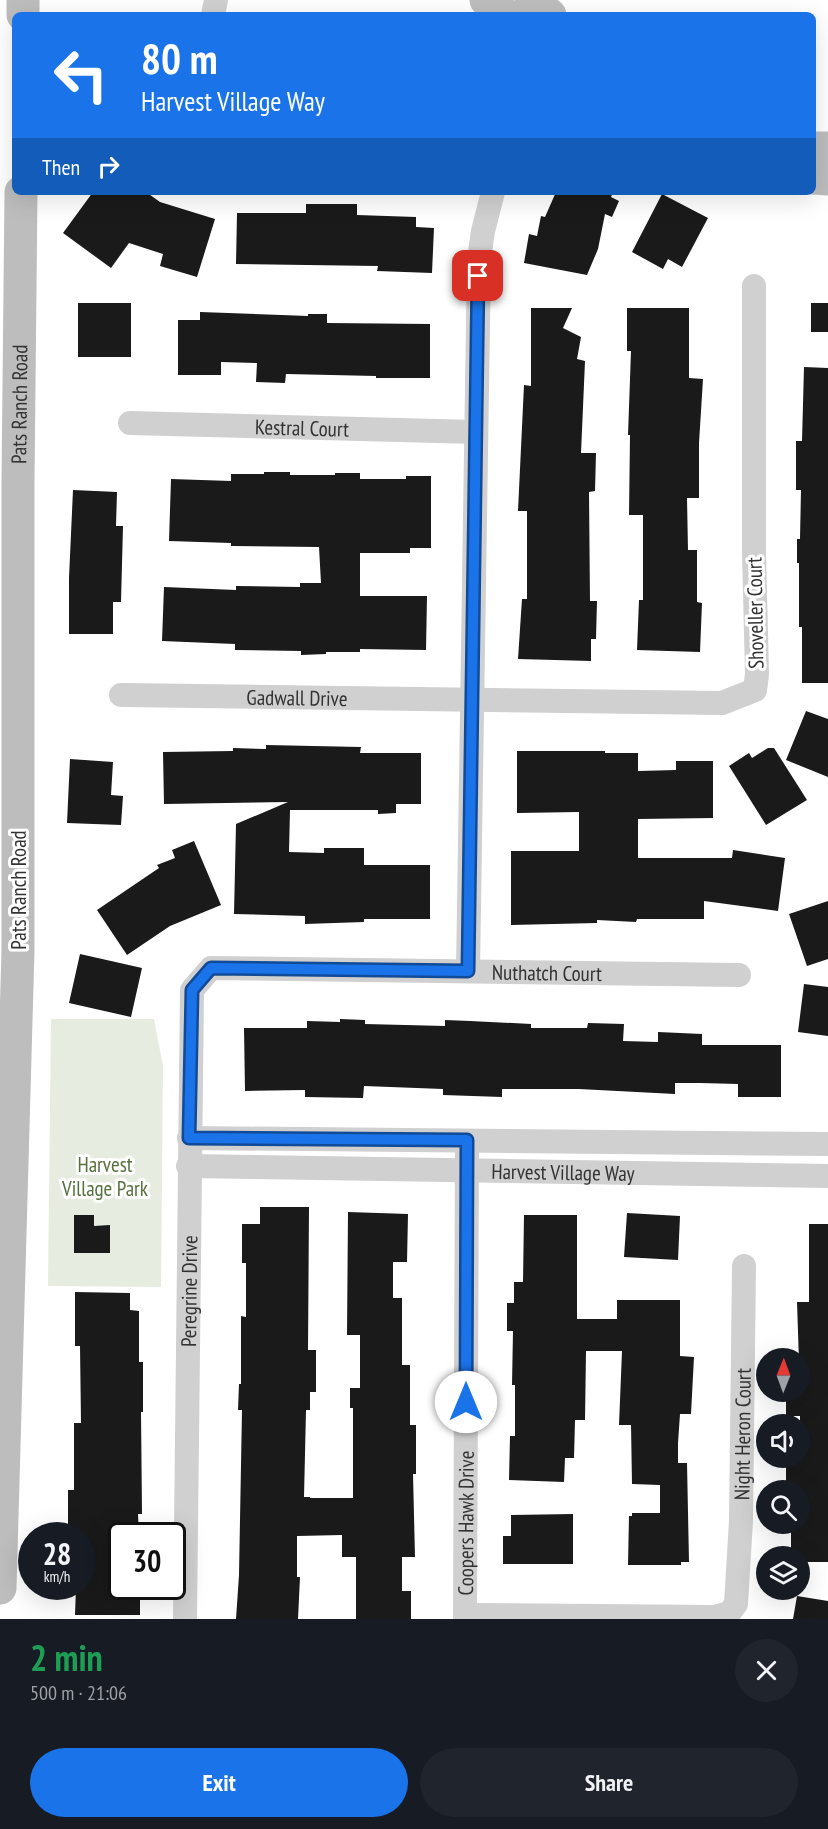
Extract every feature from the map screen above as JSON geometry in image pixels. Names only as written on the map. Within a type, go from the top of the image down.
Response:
[{"type":"street","points":[[486,0],[502,12]]},
{"type":"street","points":[[531,0],[546,12]]},
{"type":"street","name":"Pats Ranch Road","points":[[0,1588],[18,950],[18,481],[21,195]]},
{"type":"street","points":[[468,971],[479,259],[489,195]]},
{"type":"street","name":"Shoveller Court","points":[[472,700],[722,703],[755,690],[757,674],[754,552],[754,286]]},
{"type":"street","name":"Kestral Court","points":[[130,423],[476,432]]},
{"type":"street","name":"Gadwall Drive","points":[[121,695],[472,700]]},
{"type":"street","name":"Nuthatch Court","points":[[211,968],[739,975]]},
{"type":"street","name":"Peregrine Drive","points":[[185,1619],[192,990],[211,968]]},
{"type":"street","name":"Harvest Village Way","points":[[189,1138],[828,1144]]},
{"type":"street","name":"Coopers Hawk Drive","points":[[465,1617],[467,1140]]},
{"type":"street","name":"Harvest Village Way","points":[[189,1166],[828,1176]]},
{"type":"street","name":"Night Heron Court","points":[[465,1617],[714,1617],[729,1613],[736,1604],[741,1521],[744,1266]]},
{"type":"green space","name":"Harvest Village Park","points":[[51,1019],[154,1019],[163,1066],[161,1287],[48,1286]]},
{"type":"building","points":[[91,195],[150,195],[160,202],[215,219],[197,277],[160,266],[163,254],[129,243],[111,268],[63,233]]},
{"type":"building","points":[[555,195],[612,195],[611,197],[619,201],[612,217],[605,214],[598,249],[587,275],[524,263],[529,234],[537,236],[541,216],[545,217]]},
{"type":"building","points":[[661,195],[708,218],[682,267],[668,259],[663,269],[632,252]]},
{"type":"building","points":[[306,204],[357,204],[357,215],[416,217],[416,227],[434,228],[432,273],[377,271],[378,266],[236,264],[237,213],[306,213]]},
{"type":"building","points":[[78,303],[131,303],[131,357],[78,357]]},
{"type":"building","points":[[811,303],[828,303],[828,332],[811,332]]},
{"type":"building","points":[[531,308],[572,308],[563,328],[581,337],[577,359],[585,361],[581,453],[596,453],[595,491],[589,492],[590,601],[597,601],[596,639],[591,639],[591,661],[518,659],[522,599],[527,599],[527,511],[518,511],[524,385],[531,386]]},
{"type":"building","points":[[627,308],[689,308],[689,378],[703,379],[699,443],[699,498],[687,498],[688,550],[697,550],[697,602],[702,603],[700,652],[637,650],[639,600],[643,600],[643,515],[629,515],[630,435],[628,435],[631,351],[627,351]]},
{"type":"building","points":[[200,312],[308,316],[308,314],[327,314],[327,323],[430,324],[430,378],[286,374],[285,383],[256,382],[257,363],[221,362],[221,375],[178,375],[178,320],[200,320]]},
{"type":"building","points":[[804,367],[828,368],[828,683],[802,683],[802,627],[799,627],[799,563],[797,563],[801,490],[796,490],[796,441],[802,441]]},
{"type":"building","points":[[264,472],[290,472],[290,475],[360,473],[360,479],[406,479],[406,476],[431,476],[431,548],[410,548],[410,553],[360,553],[360,596],[427,596],[426,650],[360,649],[360,652],[301,655],[301,651],[235,650],[235,644],[162,641],[164,587],[236,590],[236,586],[300,587],[300,583],[321,583],[319,547],[231,546],[231,543],[169,541],[171,479],[231,481],[231,474],[264,474]]},
{"type":"building","points":[[73,490],[117,492],[116,526],[123,526],[121,602],[113,602],[113,634],[69,634]]},
{"type":"building","points":[[806,711],[828,719],[828,777],[786,760]]},
{"type":"building","points":[[266,745],[361,747],[360,753],[421,753],[421,804],[396,804],[396,813],[378,814],[378,810],[290,810],[289,852],[324,853],[324,848],[364,848],[364,865],[430,865],[430,919],[364,919],[364,922],[305,924],[305,916],[234,914],[236,824],[288,802],[164,804],[163,752],[233,751],[233,748],[266,749]]},
{"type":"building","points":[[768,748],[774,748],[807,800],[766,825],[729,766],[749,753],[752,758]]},
{"type":"building","points":[[517,751],[638,753],[638,771],[676,770],[676,761],[713,761],[713,818],[638,819],[638,858],[732,858],[733,850],[785,858],[778,911],[704,901],[704,919],[637,919],[636,922],[597,920],[597,923],[511,925],[511,851],[579,851],[579,812],[517,813]]},
{"type":"building","points":[[70,759],[113,762],[111,795],[123,796],[121,825],[67,823]]},
{"type":"building","points":[[194,841],[221,905],[170,926],[127,955],[97,910],[159,868],[157,865],[175,858],[172,850]]},
{"type":"building","points":[[828,901],[828,959],[807,966],[789,914]]},
{"type":"building","points":[[80,954],[142,968],[131,1017],[69,1003]]},
{"type":"building","points":[[804,984],[828,987],[828,1036],[798,1032]]},
{"type":"building","points":[[340,1019],[365,1020],[365,1024],[445,1026],[445,1020],[470,1021],[531,1024],[531,1028],[587,1028],[588,1023],[624,1024],[623,1041],[658,1042],[658,1032],[702,1034],[702,1045],[781,1045],[781,1097],[738,1097],[738,1084],[700,1083],[675,1083],[675,1094],[579,1089],[502,1089],[502,1097],[443,1095],[443,1089],[364,1086],[363,1098],[305,1097],[305,1090],[245,1091],[244,1028],[307,1028],[307,1021],[340,1022]]},
{"type":"building","points":[[260,1207],[309,1207],[308,1350],[316,1350],[316,1392],[310,1392],[310,1410],[306,1410],[304,1497],[310,1498],[353,1498],[353,1408],[350,1408],[350,1388],[360,1388],[360,1335],[347,1335],[348,1212],[408,1214],[407,1262],[393,1262],[393,1298],[402,1298],[402,1365],[410,1365],[410,1425],[416,1425],[416,1474],[413,1474],[415,1557],[402,1557],[402,1591],[411,1591],[411,1619],[356,1619],[356,1557],[342,1557],[342,1535],[297,1536],[297,1577],[300,1577],[298,1619],[236,1619],[242,1410],[238,1410],[239,1384],[241,1384],[241,1316],[246,1317],[246,1263],[242,1263],[242,1224],[260,1224]]},
{"type":"building","points":[[627,1213],[680,1216],[678,1260],[624,1257]]},
{"type":"building","points":[[74,1215],[94,1215],[94,1226],[110,1225],[110,1253],[74,1253]]},
{"type":"building","points":[[524,1215],[577,1215],[577,1319],[617,1319],[617,1300],[680,1300],[680,1356],[694,1357],[691,1414],[680,1414],[678,1443],[678,1463],[687,1463],[689,1562],[681,1562],[681,1565],[628,1565],[629,1516],[632,1516],[632,1513],[660,1513],[660,1485],[632,1484],[631,1425],[619,1425],[622,1351],[586,1351],[585,1420],[575,1420],[574,1458],[565,1458],[564,1482],[509,1480],[510,1436],[515,1436],[515,1385],[512,1385],[513,1331],[507,1331],[507,1303],[514,1303],[514,1282],[523,1282]]},
{"type":"building","points":[[809,1224],[828,1224],[828,1562],[810,1562],[810,1546],[791,1546],[791,1534],[810,1534],[810,1480],[786,1480],[786,1468],[810,1468],[810,1414],[786,1414],[786,1402],[810,1402],[810,1348],[799,1348],[797,1302],[809,1302]]},
{"type":"building","points":[[75,1292],[130,1293],[130,1310],[139,1311],[139,1362],[143,1362],[142,1514],[138,1514],[138,1522],[108,1522],[108,1600],[140,1600],[140,1615],[75,1615],[76,1600],[96,1600],[96,1522],[68,1522],[68,1490],[74,1490],[74,1423],[81,1423],[80,1346],[75,1346]]},
{"type":"building","points":[[573,1514],[573,1564],[503,1564],[503,1536],[511,1536],[511,1515]]},
{"type":"building","points":[[810,1598],[828,1601],[828,1619],[793,1619],[796,1600],[810,1600]]},
{"type":"route","points":[[466,1402],[467,1140],[189,1138],[192,990],[211,968],[468,971],[478,276]]}]
